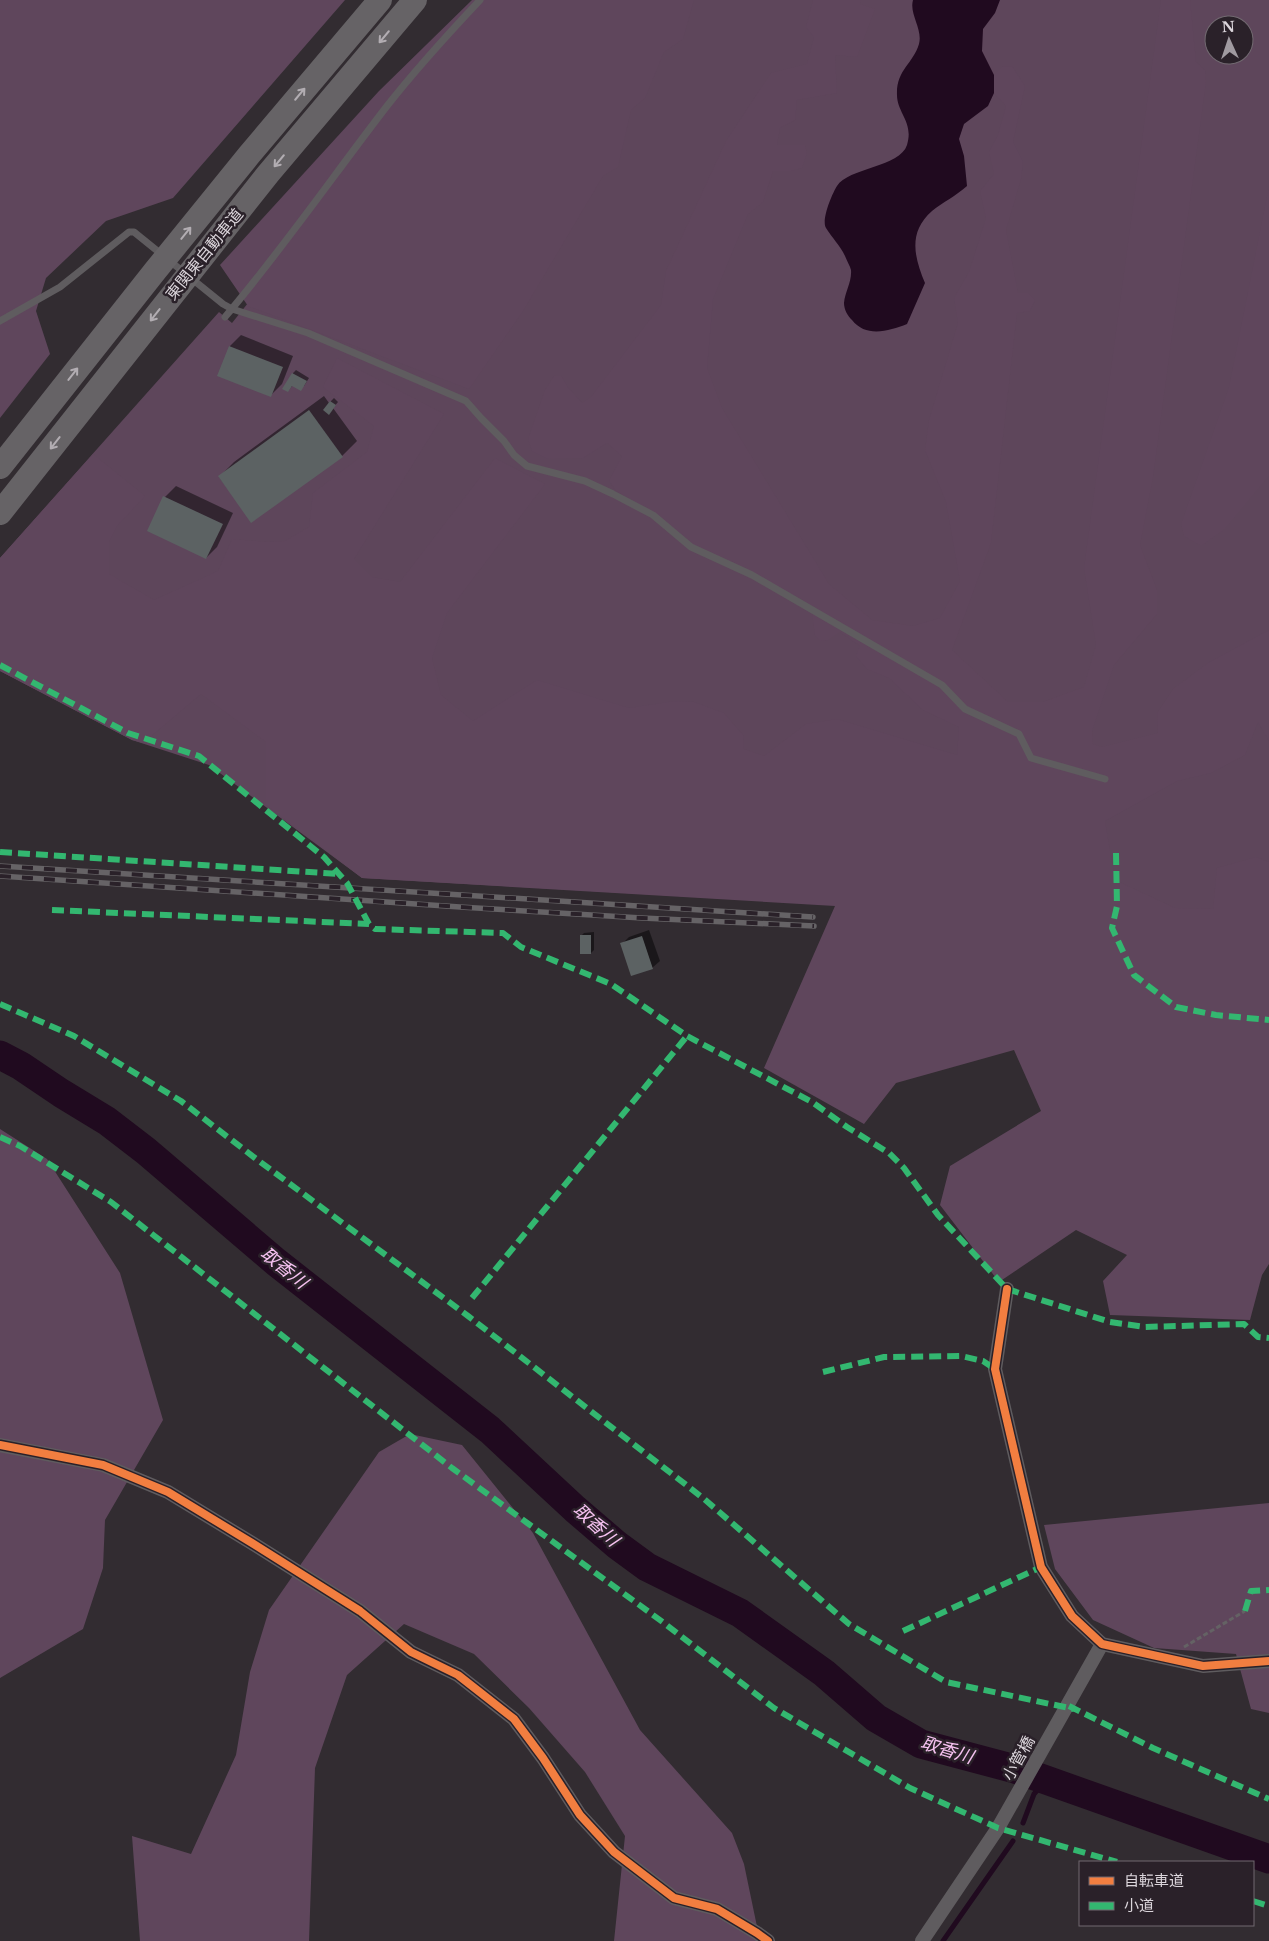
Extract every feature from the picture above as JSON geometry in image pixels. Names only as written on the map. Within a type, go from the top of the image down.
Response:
[{"type":"highway","name":"東関東自動車道","points":[[0,467],[184,235],[380,0]]},
{"type":"highway","name":"東関東自動車道","points":[[0,513],[268,174],[415,0]]},
{"type":"street","points":[[1007,1289],[995,1370],[1041,1567],[1072,1616],[1102,1644],[1203,1666],[1269,1661]]},
{"type":"street","points":[[0,1445],[103,1465],[168,1492],[360,1611],[411,1652],[458,1675],[514,1719],[543,1758],[580,1815],[614,1852],[674,1898],[717,1909],[768,1941]]},
{"type":"street","name":"小管橋","points":[[922,1941],[1004,1818],[1102,1644]]},
{"type":"lane","points":[[225,318],[388,104],[480,0]]},
{"type":"lane","points":[[0,320],[60,288],[129,232],[134,232],[223,304],[232,309],[308,334],[466,401],[480,418],[504,441],[514,455],[527,466],[585,481],[653,515],[691,547],[752,575],[942,684],[965,709],[1018,734],[1031,758],[1105,779]]},
{"type":"path","points":[[1166,1658],[1245,1611]]},
{"type":"shaded area","points":[[0,0],[345,0],[173,198],[106,221],[46,278],[36,311],[50,354],[0,418]]},
{"type":"shaded area","points":[[472,0],[694,0],[683,39],[664,52],[645,98],[631,110],[618,167],[603,176],[523,311],[469,389],[248,306],[220,265],[379,91]]},
{"type":"shaded area","points":[[502,0],[1269,0],[1269,930],[362,878],[209,765],[132,740],[0,671],[0,558],[219,312],[232,323],[418,90]]},
{"type":"shaded area","points":[[813,0],[861,0],[860,4],[875,9],[857,57],[835,55],[837,93],[797,100],[795,120],[780,128],[777,145],[805,145],[807,153],[802,168],[791,171],[773,171],[763,202],[748,214],[713,299],[707,368],[722,408],[829,584],[872,620],[913,626],[940,618],[960,581],[946,502],[925,450],[929,420],[958,323],[954,298],[969,272],[986,218],[980,191],[994,174],[989,152],[998,135],[1006,106],[994,93],[994,75],[1002,67],[1012,66],[1025,86],[1013,142],[1023,162],[1021,179],[1006,230],[1018,293],[1028,293],[1035,300],[1030,311],[1017,313],[991,543],[952,650],[1008,702],[1043,702],[1084,687],[1096,645],[1084,568],[1161,0],[1190,0],[1196,62],[1205,70],[1206,82],[1153,477],[1140,545],[1157,590],[1157,614],[1114,665],[1092,731],[1093,744],[1102,747],[1158,733],[1157,713],[1173,689],[1208,663],[1269,630],[1269,741],[1258,722],[1245,755],[1211,773],[1177,781],[1105,821],[1115,880],[1175,908],[1213,909],[1217,868],[1256,857],[1269,862],[1269,1264],[1262,1275],[1250,1320],[1110,1315],[1103,1281],[1127,1255],[1076,1230],[999,1282],[940,1205],[950,1166],[1041,1111],[1014,1050],[896,1083],[864,1124],[764,1068],[835,906],[362,878],[266,805],[266,742],[201,694],[143,743],[132,740],[0,671],[0,558],[93,454],[145,496],[117,526],[109,542],[109,574],[154,600],[218,571],[232,539],[269,542],[285,541],[309,527],[313,493],[367,452],[374,426],[323,387],[337,358],[444,414],[354,559],[372,577],[400,582],[495,458],[545,484],[447,613],[432,658],[441,695],[473,721],[537,680],[629,708],[675,701],[694,702],[724,713],[743,735],[744,749],[764,756],[806,724],[837,719],[957,755],[959,727],[923,710],[889,678],[867,669],[856,656],[860,646],[840,632],[828,640],[820,641],[815,635],[812,613],[733,562],[710,560],[666,531],[642,506],[616,491],[609,481],[622,456],[607,443],[583,458],[548,459],[532,451],[528,439],[545,390],[554,376],[561,375],[567,386],[582,403],[591,397],[661,305],[666,271],[726,141],[771,73],[807,64],[814,37],[806,27]]},
{"type":"shaded area","points":[[913,0],[1000,0],[995,13],[983,29],[982,51],[994,75],[994,93],[988,106],[964,124],[959,139],[964,156],[967,186],[932,211],[919,227],[915,245],[918,264],[925,283],[907,324],[885,331],[871,331],[858,326],[845,310],[844,303],[851,270],[843,252],[826,228],[825,219],[832,195],[843,180],[895,158],[907,145],[909,137],[907,124],[898,101],[897,86],[902,73],[919,44],[920,38],[913,11]]},
{"type":"shaded area","points":[[1269,186],[1269,476],[1225,529],[1201,546],[1184,536],[1181,524],[1229,387]]},
{"type":"shaded area","points":[[0,1129],[47,1159],[120,1273],[163,1420],[105,1520],[103,1568],[83,1629],[0,1678]]},
{"type":"shaded area","points":[[410,1434],[462,1445],[533,1533],[640,1730],[732,1833],[744,1864],[760,1941],[614,1941],[625,1836],[585,1772],[529,1708],[474,1654],[404,1624],[347,1675],[315,1768],[309,1941],[140,1941],[132,1836],[191,1854],[236,1755],[250,1672],[269,1610],[379,1452]]},
{"type":"shaded area","points":[[1269,1503],[1269,1713],[1251,1709],[1236,1654],[1154,1648],[1093,1620],[1055,1569],[1044,1525]]},
{"type":"building","points":[[229,346],[283,367],[271,397],[217,376]]},
{"type":"building","points":[[292,373],[307,381],[301,391],[292,386],[288,392],[282,389]]},
{"type":"building","points":[[330,401],[336,405],[329,415],[323,410]]},
{"type":"building","points":[[309,410],[343,457],[251,523],[218,476]]},
{"type":"building","points":[[163,496],[223,524],[206,559],[147,531]]},
{"type":"building","points":[[580,935],[591,935],[591,954],[580,954]]},
{"type":"building","points":[[642,936],[653,969],[631,976],[620,943]]},
{"type":"waterway","name":"取香川","points":[[0,1055],[21,1066],[107,1121],[146,1151],[276,1262],[490,1430],[575,1509],[617,1545],[647,1567],[740,1613],[824,1673],[876,1718],[921,1744],[1015,1769],[1269,1859]]},
{"type":"waterway","points":[[1023,1823],[1034,1794],[1046,1780]]},
{"type":"waterway","points":[[943,1941],[1013,1841]]},
{"type":"railway","points":[[0,866],[813,917]]},
{"type":"railway","points":[[0,876],[460,907],[814,926]]},
{"type":"marked path","points":[[0,665],[128,733],[199,756],[324,857],[347,883],[369,924],[375,929],[503,933],[521,947],[611,984],[687,1036],[812,1102],[847,1127],[889,1153],[904,1168],[938,1215],[1007,1289],[1110,1322],[1145,1327],[1244,1324],[1258,1337],[1269,1338]]},
{"type":"marked path","points":[[0,852],[339,874]]},
{"type":"marked path","points":[[1116,853],[1117,906],[1112,928],[1134,975],[1176,1007],[1216,1015],[1269,1020]]},
{"type":"marked path","points":[[52,910],[369,924]]},
{"type":"marked path","points":[[0,1004],[74,1036],[181,1101],[468,1316],[703,1498],[849,1624],[946,1682],[1074,1709]]},
{"type":"marked path","points":[[472,1298],[687,1036]]},
{"type":"marked path","points":[[0,1137],[20,1146],[111,1202],[452,1468],[664,1623],[774,1708],[910,1788],[998,1828],[1114,1861]]},
{"type":"marked path","points":[[823,1372],[884,1357],[961,1356],[983,1361],[995,1369]]},
{"type":"marked path","points":[[903,1631],[1041,1567]]},
{"type":"marked path","points":[[1245,1611],[1251,1591],[1269,1590]]},
{"type":"marked path","points":[[1069,1706],[1153,1748],[1269,1799]]},
{"type":"marked path","points":[[1254,1901],[1269,1906]]},
{"type":"cycle path","points":[[1007,1289],[995,1369],[1041,1567],[1072,1616],[1102,1644],[1203,1666],[1269,1661]]},
{"type":"cycle path","points":[[0,1445],[103,1465],[168,1492],[360,1611],[411,1652],[458,1675],[514,1719],[543,1758],[580,1815],[614,1852],[674,1898],[717,1909],[768,1941]]}]
